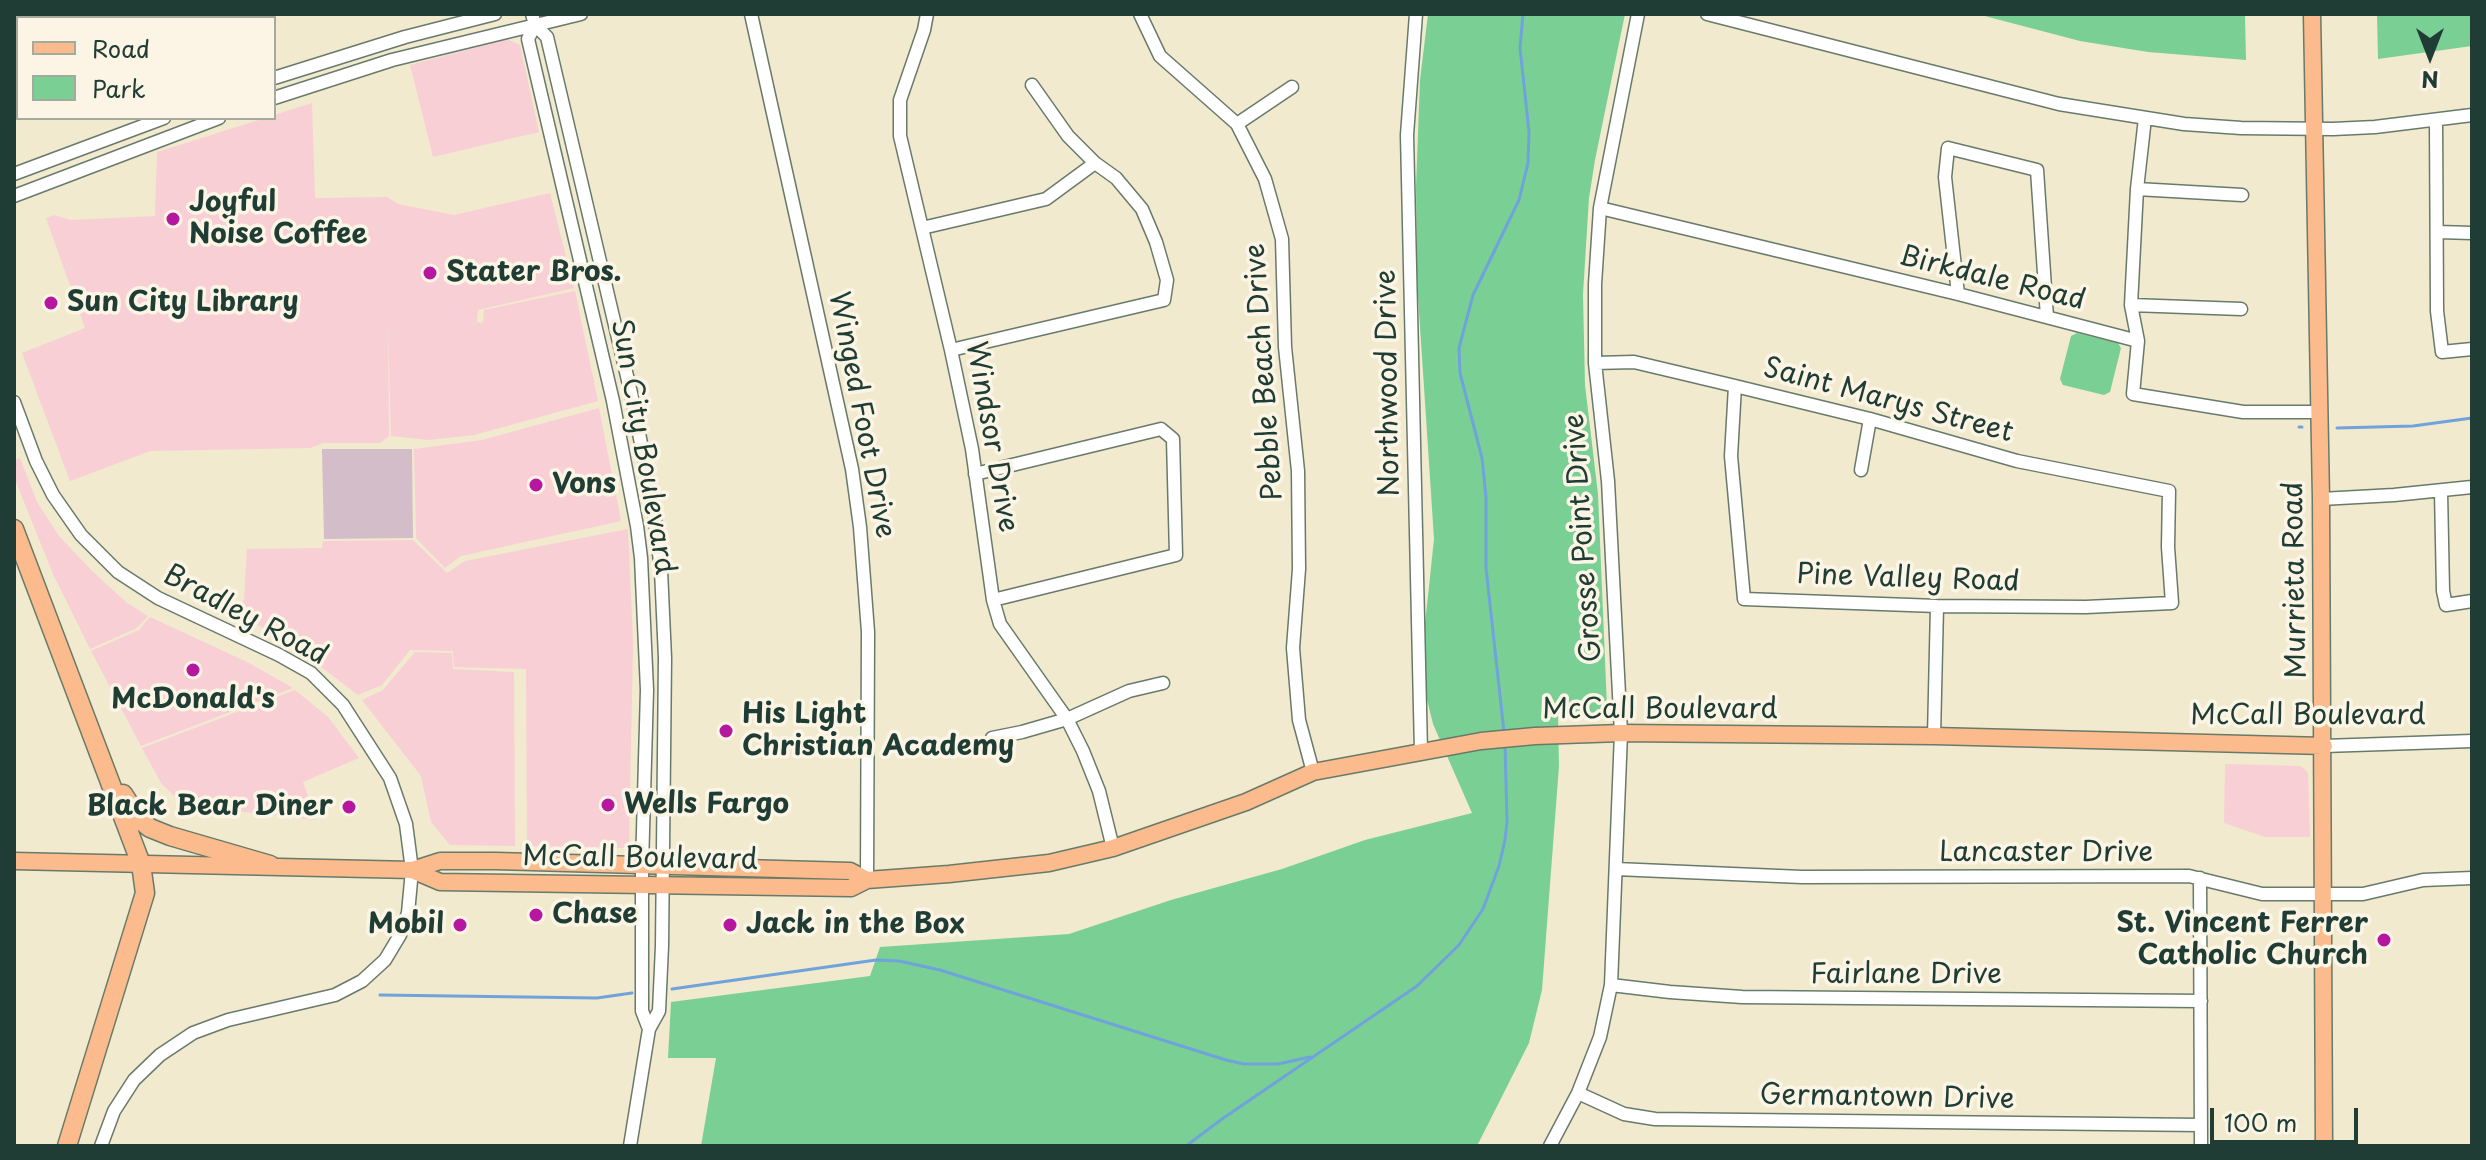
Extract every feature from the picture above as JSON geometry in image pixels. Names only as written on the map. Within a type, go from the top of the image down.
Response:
[{"type":"highway","points":[[14,529],[141,864],[145,893],[67,1146]]},
{"type":"highway","points":[[106,768],[132,809],[150,828],[270,865]]},
{"type":"main road","name":"Murrieta Road","points":[[2312,14],[2324,746],[2324,1146]]},
{"type":"main road","name":"McCall Boulevard","points":[[412,870],[440,882],[851,888],[867,880],[1049,863],[1113,848],[1246,802],[1313,772],[1481,741],[1535,736],[1621,733],[1934,736],[2324,746]]},
{"type":"main road","name":"McCall Boulevard","points":[[20,861],[412,870],[440,861],[850,871],[867,880]]},
{"type":"street","points":[[276,77],[405,37],[495,14]]},
{"type":"street","points":[[276,97],[534,19],[581,14]]},
{"type":"street","name":"Winged Foot Drive","points":[[751,14],[846,435],[856,497],[868,632],[867,880]]},
{"type":"street","name":"Windsor Drive","points":[[927,14],[900,100],[900,136],[951,350],[975,474],[993,600],[1000,624],[1067,719],[1083,751],[1099,791],[1113,848]]},
{"type":"street","name":"Pebble Beach Drive","points":[[1140,14],[1160,56],[1237,124],[1265,179],[1282,239],[1285,347],[1298,471],[1299,569],[1293,648],[1299,720],[1313,772]]},
{"type":"street","name":"Northwood Drive","points":[[1416,14],[1407,135],[1421,752]]},
{"type":"street","name":"Grosse Point Drive","points":[[1550,1146],[1578,1093],[1600,1037],[1611,985],[1621,733],[1608,481],[1595,363],[1596,259],[1600,208],[1638,14]]},
{"type":"street","points":[[1707,14],[2059,104],[2145,118],[2223,127],[2313,129],[2375,127],[2472,115]]},
{"type":"street","name":"Sun City Boulevard","points":[[534,19],[528,39],[611,390],[637,526],[647,656],[642,1011],[649,1029]]},
{"type":"street","name":"Sun City Boulevard","points":[[534,19],[547,37],[631,393],[653,504],[664,614],[663,886],[659,1011],[649,1029],[630,1146]]},
{"type":"street","points":[[951,350],[1164,300],[1167,280],[1142,209],[1116,178],[1095,163],[1068,136],[1032,85]]},
{"type":"street","points":[[1237,124],[1292,87]]},
{"type":"street","points":[[2145,118],[2137,189],[2131,305],[2138,341],[2133,394],[2243,412],[2320,412]]},
{"type":"street","points":[[33,190],[20,172],[159,120]]},
{"type":"street","points":[[14,196],[214,120]]},
{"type":"street","points":[[2436,121],[2437,311],[2442,352],[2472,349]]},
{"type":"street","points":[[1958,294],[1945,177],[1948,148],[2037,170],[2047,317]]},
{"type":"street","points":[[922,228],[1046,199],[1095,163]]},
{"type":"street","points":[[2137,189],[2242,195]]},
{"type":"street","name":"Birkdale Road","points":[[1600,208],[1958,294],[2138,341]]},
{"type":"street","points":[[2438,232],[2472,233]]},
{"type":"street","points":[[2131,305],[2241,309]]},
{"type":"street","name":"Saint Marys Street","points":[[1595,363],[1634,362],[1870,419],[2017,461],[2169,491]]},
{"type":"street","name":"Pine Valley Road","points":[[1735,386],[1731,456],[1744,599],[1937,606],[2086,607],[2172,603],[2168,547],[2169,491]]},
{"type":"street","name":"Bradley Road","points":[[14,402],[36,461],[53,495],[81,535],[118,572],[158,598],[311,673],[343,705],[390,778],[406,824],[412,870],[408,913],[400,935],[385,960],[362,981],[335,995],[228,1020],[193,1033],[160,1055],[134,1080],[114,1111],[101,1146]]},
{"type":"street","points":[[1861,470],[1870,419]]},
{"type":"street","points":[[975,474],[1161,429],[1173,439],[1176,555],[993,600]]},
{"type":"street","points":[[2321,499],[2472,487]]},
{"type":"street","points":[[2441,491],[2446,605],[2472,601]]},
{"type":"street","points":[[1934,736],[1937,606]]},
{"type":"street","points":[[992,738],[1067,719],[1129,691],[1163,683]]},
{"type":"street","name":"McCall Boulevard","points":[[2324,746],[2472,741]]},
{"type":"street","name":"Lancaster Drive","points":[[1616,869],[1802,877],[2189,876],[2262,894],[2363,894],[2423,880],[2472,878]]},
{"type":"street","points":[[2200,878],[2201,1146]]},
{"type":"street","name":"Fairlane Drive","points":[[1611,985],[1742,997],[2201,1001]]},
{"type":"street","name":"Germantown Drive","points":[[1578,1093],[1624,1114],[1655,1119],[2201,1125]]},
{"type":"shaded area","points":[[507,39],[520,45],[539,132],[433,157],[410,65]]},
{"type":"shaded area","points":[[312,103],[315,198],[387,197],[398,204],[454,215],[550,193],[574,288],[478,310],[477,322],[483,323],[484,310],[575,291],[598,401],[474,435],[429,440],[391,436],[388,323],[389,436],[380,443],[323,443],[310,448],[150,451],[70,481],[22,353],[85,328],[46,218],[55,215],[70,220],[155,216],[157,152],[259,120],[276,120],[276,114]]},
{"type":"shaded area","points":[[599,408],[621,521],[461,556],[445,568],[416,538],[414,449],[482,440]]},
{"type":"shaded area","points":[[322,449],[412,449],[413,538],[324,539]]},
{"type":"shaded area","points":[[20,458],[37,502],[59,536],[127,603],[148,616],[137,628],[90,649],[53,574],[14,477],[14,460]]},
{"type":"shaded area","points":[[628,529],[633,642],[629,848],[527,846],[526,669],[454,667],[453,651],[410,650],[382,685],[358,695],[283,638],[240,616],[247,549],[322,548],[323,541],[413,540],[447,573],[465,561]]},
{"type":"shaded area","points":[[150,617],[247,662],[293,688],[141,746],[91,651],[139,630]]},
{"type":"shaded area","points":[[415,652],[452,653],[453,669],[514,672],[515,846],[450,845],[431,822],[421,776],[362,700],[383,690]]},
{"type":"shaded area","points":[[295,690],[328,717],[359,758],[303,782],[316,820],[183,805],[161,783],[142,748]]},
{"type":"shaded area","points":[[2225,764],[2301,766],[2308,773],[2310,837],[2265,837],[2224,823]]},
{"type":"green space","points":[[1428,14],[1625,14],[1589,198],[1583,294],[1585,385],[1598,494],[1607,707],[1602,713],[1558,714],[1559,766],[1542,990],[1529,1043],[1477,1146],[701,1146],[716,1058],[668,1058],[671,1002],[870,976],[880,947],[1069,934],[1171,900],[1282,869],[1365,840],[1472,813],[1433,724],[1420,671],[1434,539],[1417,281],[1416,187],[1420,80]]},
{"type":"green space","points":[[1977,14],[2245,14],[2246,60],[2148,52],[2080,41]]},
{"type":"green space","points":[[2377,14],[2472,14],[2472,46],[2378,59]]},
{"type":"green space","points":[[2077,333],[2118,343],[2121,348],[2110,392],[2104,395],[2063,385],[2060,379],[2071,336]]},
{"type":"waterway","points":[[1504,732],[1486,568],[1486,497],[1482,458],[1460,373],[1459,348],[1473,295],[1519,200],[1528,163],[1529,132],[1520,48],[1523,14]]},
{"type":"waterway","points":[[2337,428],[2413,426],[2472,418]]},
{"type":"waterway","points":[[1186,1146],[1417,986],[1459,945],[1483,909],[1505,840],[1505,744]]},
{"type":"waterway","points":[[672,989],[876,960],[899,961],[940,970],[1226,1060],[1244,1064],[1278,1064],[1310,1057]]},
{"type":"waterway","points":[[380,995],[597,998],[632,993]]},
{"type":"place","name":"Joyful Noise Coffee","points":[[173,219]]},
{"type":"place","name":"Stater Bros.","points":[[430,273]]},
{"type":"place","name":"Sun City Library","points":[[51,303]]},
{"type":"place","name":"Vons","points":[[536,485]]},
{"type":"place","name":"McDonald's","points":[[193,670]]},
{"type":"place","name":"His Light Christian Academy","points":[[726,731]]},
{"type":"place","name":"Wells Fargo","points":[[608,805]]},
{"type":"place","name":"Black Bear Diner","points":[[349,807]]},
{"type":"place","name":"Chase","points":[[536,915]]},
{"type":"place","name":"Mobil","points":[[460,925]]},
{"type":"place","name":"Jack in the Box","points":[[730,925]]},
{"type":"place","name":"St. Vincent Ferrer Catholic Church","points":[[2384,940]]}]
